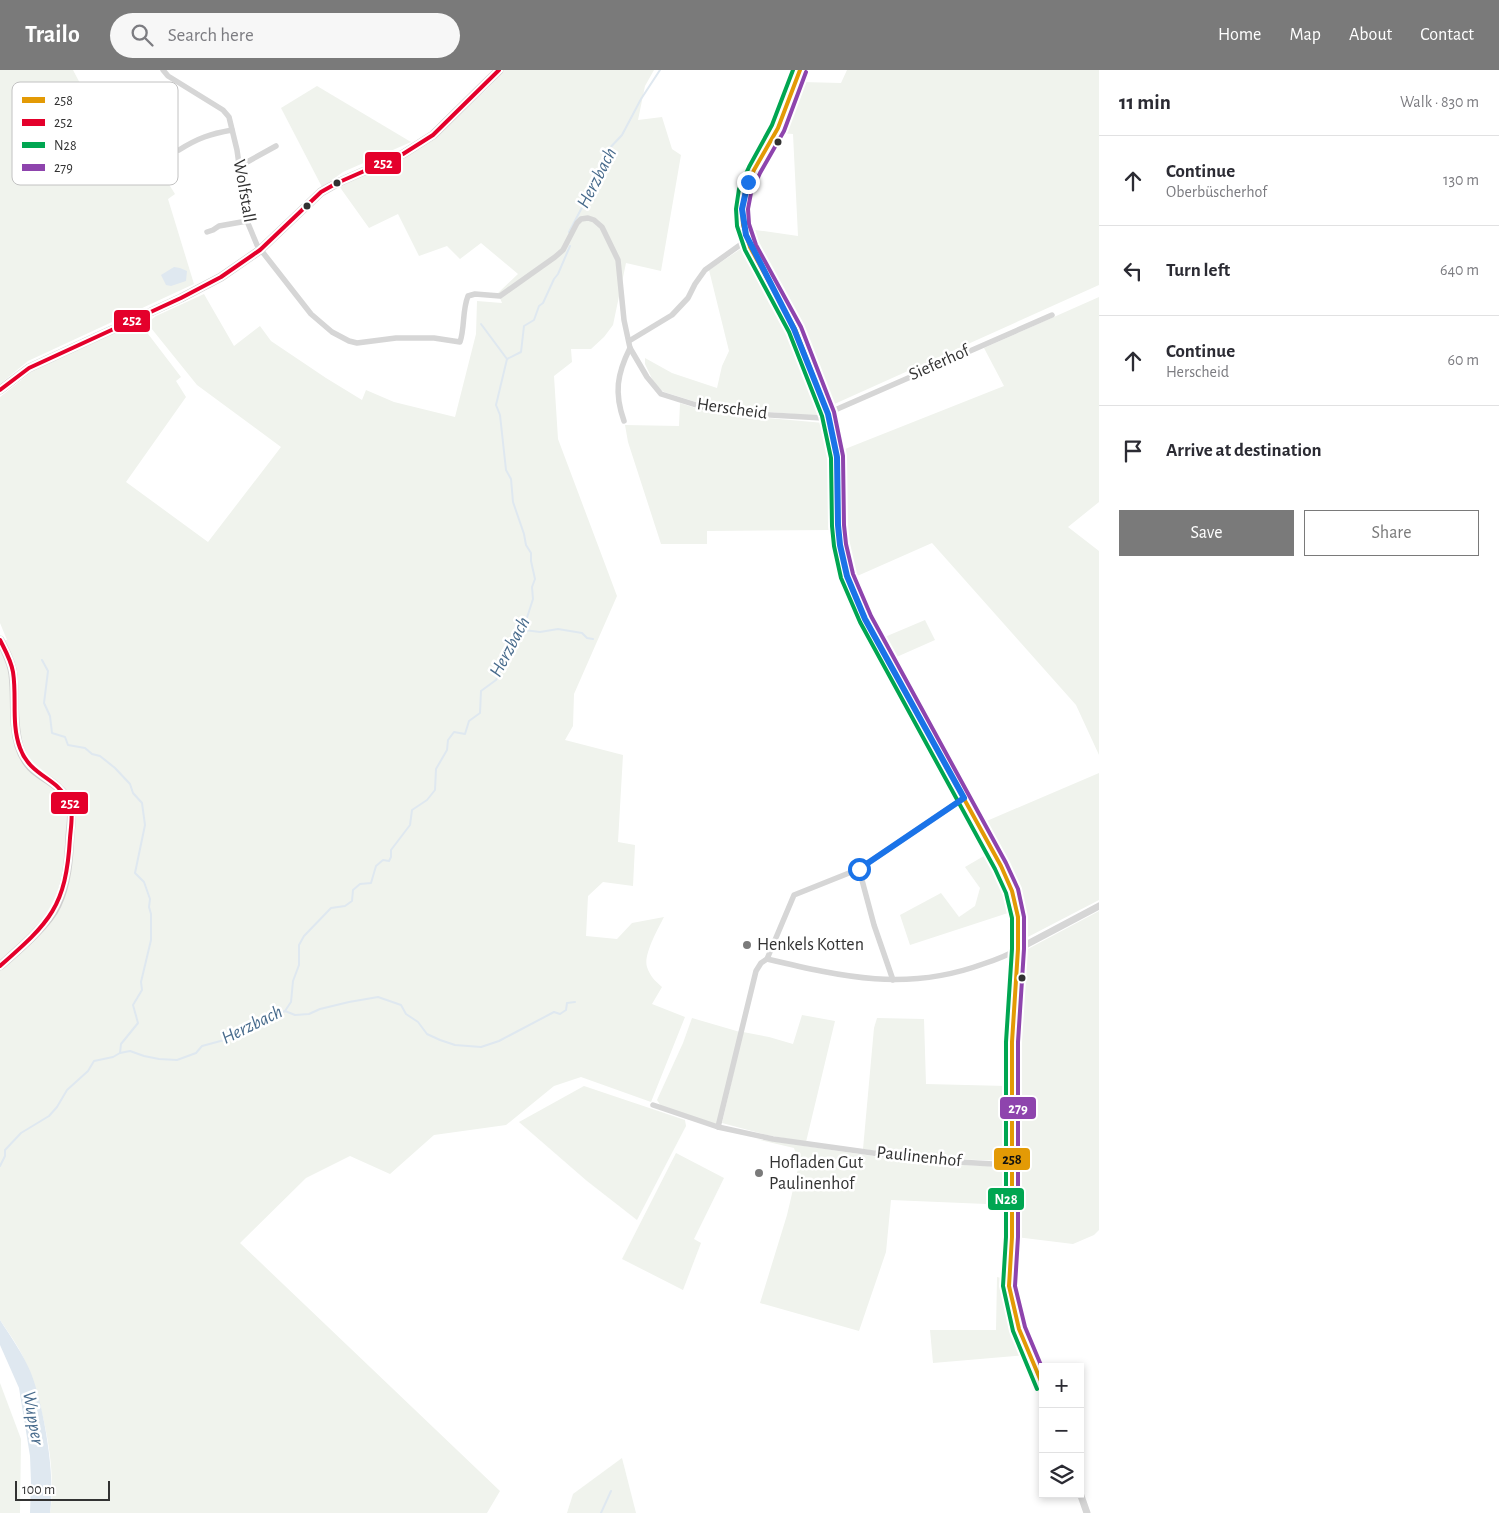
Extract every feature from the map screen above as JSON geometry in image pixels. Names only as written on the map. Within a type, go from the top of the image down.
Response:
[{"type":"main road","points":[[0,390],[29,368],[199,290],[241,264],[260,250],[321,192],[403,154],[433,135],[499,70]]},
{"type":"main road","points":[[0,640],[13,674],[16,732],[19,746],[32,770],[51,783],[67,798],[72,813],[67,869],[57,906],[42,926],[0,966]]},
{"type":"street","name":"Wolfstall","points":[[163,70],[178,82]]},
{"type":"street","points":[[800,70],[778,128],[754,170],[745,191],[742,220],[747,240],[794,329],[828,414],[837,457],[838,525],[840,545],[847,576],[865,619],[1001,866],[1012,891],[1018,917],[1018,949],[1012,1042],[1012,1237],[1009,1286],[1019,1329],[1039,1377]]},
{"type":"street","name":"Wolfstall","points":[[178,82],[223,110],[230,117],[240,166],[247,221],[260,250],[310,314],[332,332],[349,341],[357,343],[396,338],[434,338],[460,342],[464,306],[468,296],[475,294],[500,296],[555,257]]},
{"type":"street","points":[[179,150],[193,141],[210,134],[232,130]]},
{"type":"street","points":[[240,166],[276,146]]},
{"type":"street","name":"Herscheid","points":[[555,257],[563,250],[577,223],[582,219],[594,220],[602,227],[618,260],[624,320],[630,348],[647,377],[661,394],[709,409],[752,414],[822,418],[828,414]]},
{"type":"street","points":[[206,232],[219,226],[247,221]]},
{"type":"street","points":[[629,342],[672,315],[688,298],[705,270],[747,240]]},
{"type":"street","name":"Sieferhof","points":[[828,414],[1052,315]]},
{"type":"street","points":[[624,421],[618,398],[619,376],[630,348]]},
{"type":"street","points":[[718,1127],[756,971],[761,963],[767,959],[794,895],[859,869],[964,798]]},
{"type":"street","points":[[859,869],[874,925],[893,980]]},
{"type":"street","points":[[767,959],[859,979],[921,980],[966,971],[1010,955],[1099,906]]},
{"type":"street","name":"Paulinenhof","points":[[653,1106],[718,1127],[774,1139],[923,1160],[1012,1165]]},
{"type":"street","points":[[1082,1498],[1087,1513]]},
{"type":"shaded area","points":[[0,70],[73,70],[79,82],[12,82],[12,185],[169,185],[175,194],[168,199],[194,284],[28,361],[0,384]]},
{"type":"shaded area","points":[[504,70],[654,70],[645,86],[638,120],[662,117],[672,149],[681,155],[661,271],[626,263],[613,325],[591,349],[571,349],[572,362],[554,376],[558,439],[617,596],[574,694],[573,726],[565,740],[623,755],[618,842],[635,845],[633,886],[603,882],[588,896],[586,936],[617,939],[632,923],[664,917],[652,942],[646,962],[653,978],[662,987],[652,1004],[685,1017],[651,1102],[581,1077],[554,1086],[506,1125],[434,1135],[390,1174],[350,1156],[306,1178],[240,1243],[500,1491],[487,1513],[50,1513],[52,1476],[50,1456],[37,1394],[24,1359],[0,1320],[0,640],[7,640],[0,623],[0,397],[34,370],[131,326],[142,326],[181,377],[176,381],[186,397],[126,482],[208,542],[281,447],[197,385],[147,323],[156,316],[204,294],[234,346],[260,326],[271,341],[362,400],[366,390],[394,402],[455,417],[476,334],[477,301],[502,303],[498,293],[518,274],[481,243],[460,259],[447,246],[419,256],[398,214],[369,228],[339,186],[423,146],[487,89]]},
{"type":"shaded area","points":[[847,70],[1099,70],[1099,285],[830,406],[796,320],[749,229],[798,236],[793,134],[780,133],[802,82],[841,83]]},
{"type":"shaded area","points":[[317,86],[411,142],[343,172],[322,187],[281,108]]},
{"type":"shaded area","points":[[745,246],[791,331],[822,412],[818,416],[712,407],[664,392],[655,385],[645,364],[645,358],[672,373],[717,388],[722,366],[729,351],[709,270]]},
{"type":"shaded area","points":[[1099,297],[1099,502],[1068,527],[1099,551],[1099,755],[1076,705],[932,543],[855,577],[844,535],[840,451],[1004,386],[984,348]]},
{"type":"shaded area","points":[[680,403],[711,413],[824,423],[832,457],[832,530],[707,531],[707,544],[661,544],[628,442],[625,425],[679,426]]},
{"type":"shaded area","points":[[925,620],[935,640],[892,659],[880,639]]},
{"type":"shaded area","points":[[1099,773],[1099,900],[1024,939],[1023,915],[1016,892],[982,823]]},
{"type":"shaded area","points":[[989,853],[1008,894],[1011,912],[910,945],[900,915],[941,893],[959,917],[975,906],[980,888],[965,867]]},
{"type":"shaded area","points":[[1099,911],[1099,1230],[1094,1235],[1073,1244],[1016,1237],[1015,1076],[1024,951]]},
{"type":"shaded area","points":[[802,1015],[835,1021],[806,1142],[767,1135],[722,1123],[743,1032],[793,1044]]},
{"type":"shaded area","points":[[692,1018],[740,1032],[717,1126],[661,1106],[657,1100],[683,1043]]},
{"type":"shaded area","points":[[877,1018],[924,1019],[926,1084],[1007,1086],[1007,1161],[922,1158],[863,1149],[874,1028]]},
{"type":"shaded area","points":[[584,1086],[685,1120],[686,1126],[637,1220],[587,1181],[519,1122]]},
{"type":"shaded area","points":[[756,1139],[921,1163],[1008,1167],[1010,1205],[891,1200],[886,1252],[859,1331],[760,1303],[787,1215],[799,1164],[794,1148]]},
{"type":"shaded area","points":[[676,1153],[724,1178],[694,1239],[701,1243],[683,1290],[622,1259]]},
{"type":"shaded area","points":[[997,1277],[1005,1279],[1009,1311],[1027,1355],[933,1363],[930,1330],[996,1330]]},
{"type":"shaded area","points":[[0,1383],[21,1439],[20,1513],[0,1513]]},
{"type":"shaded area","points":[[622,1458],[636,1513],[567,1513],[573,1494]]},
{"type":"water","points":[[174,267],[187,271],[186,281],[171,286],[166,285],[161,275]]},
{"type":"water","name":"Wupper","points":[[0,1320],[28,1366],[36,1387],[48,1443],[51,1481],[50,1513],[30,1513],[30,1456],[19,1388],[0,1345]]},
{"type":"waterway","name":"Herzbach","points":[[569,232],[595,183],[600,168],[603,165],[606,152],[622,135],[641,99],[660,70]]},
{"type":"waterway","name":"Herzbach","points":[[0,1166],[5,1156],[5,1150],[21,1133],[49,1116],[67,1090],[88,1071],[94,1061],[130,1051],[159,1059],[177,1060],[196,1053],[202,1046],[228,1039],[232,1032],[243,1032],[248,1024],[265,1021],[285,1011],[291,1002],[293,981],[299,965],[299,945],[304,936],[331,908],[345,906],[352,901],[353,890],[360,884],[371,883],[376,866],[383,860],[389,861],[391,850],[410,825],[412,810],[427,800],[435,790],[436,769],[447,750],[448,740],[454,732],[465,734],[469,721],[480,713],[481,691],[496,680],[523,630],[533,599],[532,587],[535,579],[531,553],[526,545],[513,502],[511,479],[506,470],[500,415],[496,405],[507,359],[521,352],[524,326],[534,320],[539,306],[543,303],[558,274],[570,246]]},
{"type":"waterway","points":[[481,324],[507,359]]},
{"type":"waterway","points":[[524,630],[540,632],[558,629],[582,633],[587,638],[593,639]]},
{"type":"waterway","points":[[42,660],[48,671],[44,703],[50,716],[52,733],[65,737],[68,745],[85,748],[92,754],[100,756],[130,784],[133,793],[142,803],[145,825],[135,873],[144,882],[150,899],[151,940],[141,982],[142,990],[133,1005],[138,1023],[121,1044],[120,1053]]},
{"type":"waterway","points":[[285,1011],[295,1015],[309,1014],[320,1009],[378,997],[401,1005],[406,1014],[418,1022],[427,1034],[455,1045],[481,1047],[499,1041],[554,1012],[560,1014],[566,1010],[567,1003],[575,1002]]},
{"type":"waterway","points":[[601,1513],[611,1491]]},
{"type":"transit line","name":"252","points":[[0,390],[29,368],[181,298],[221,277],[260,250],[321,192],[403,154],[433,135],[499,70]]},
{"type":"transit line","name":"N28","points":[[793,70],[772,125],[739,189],[736,209],[737,226],[745,250],[789,332],[822,416],[831,458],[832,526],[841,578],[860,622],[995,869],[1006,893],[1012,918],[1012,949],[1006,1042],[1006,1237],[1003,1286],[1013,1331],[1037,1389]]},
{"type":"transit line","name":"258","points":[[800,70],[778,128],[754,170],[745,191],[742,209],[743,225],[750,247],[795,329],[828,414],[837,457],[838,525],[840,545],[847,576],[865,619],[1001,866],[1012,891],[1018,917],[1018,949],[1012,1042],[1012,1237],[1009,1286],[1019,1329],[1039,1376]]},
{"type":"transit line","name":"279","points":[[806,72],[784,131],[751,193],[748,209],[749,224],[756,245],[801,327],[834,412],[843,456],[844,525],[853,574],[871,616],[1006,863],[1018,889],[1024,917],[1024,949],[1018,1042],[1018,1237],[1015,1286],[1025,1327],[1040,1363]]},
{"type":"transit line","name":"252","points":[[0,640],[13,672],[15,720],[20,748],[30,765],[63,792],[70,804],[72,818],[68,862],[59,897],[43,924],[0,966]]},
{"type":"place","name":"Henkels Kotten","points":[[747,945]]},
{"type":"place","name":"Hofladen Gut Paulinenhof","points":[[759,1173]]},
{"type":"route","points":[[748,182],[742,209],[743,225],[747,240],[794,329],[828,414],[837,457],[838,525],[840,545],[847,576],[865,619],[964,798],[859,869]]}]
